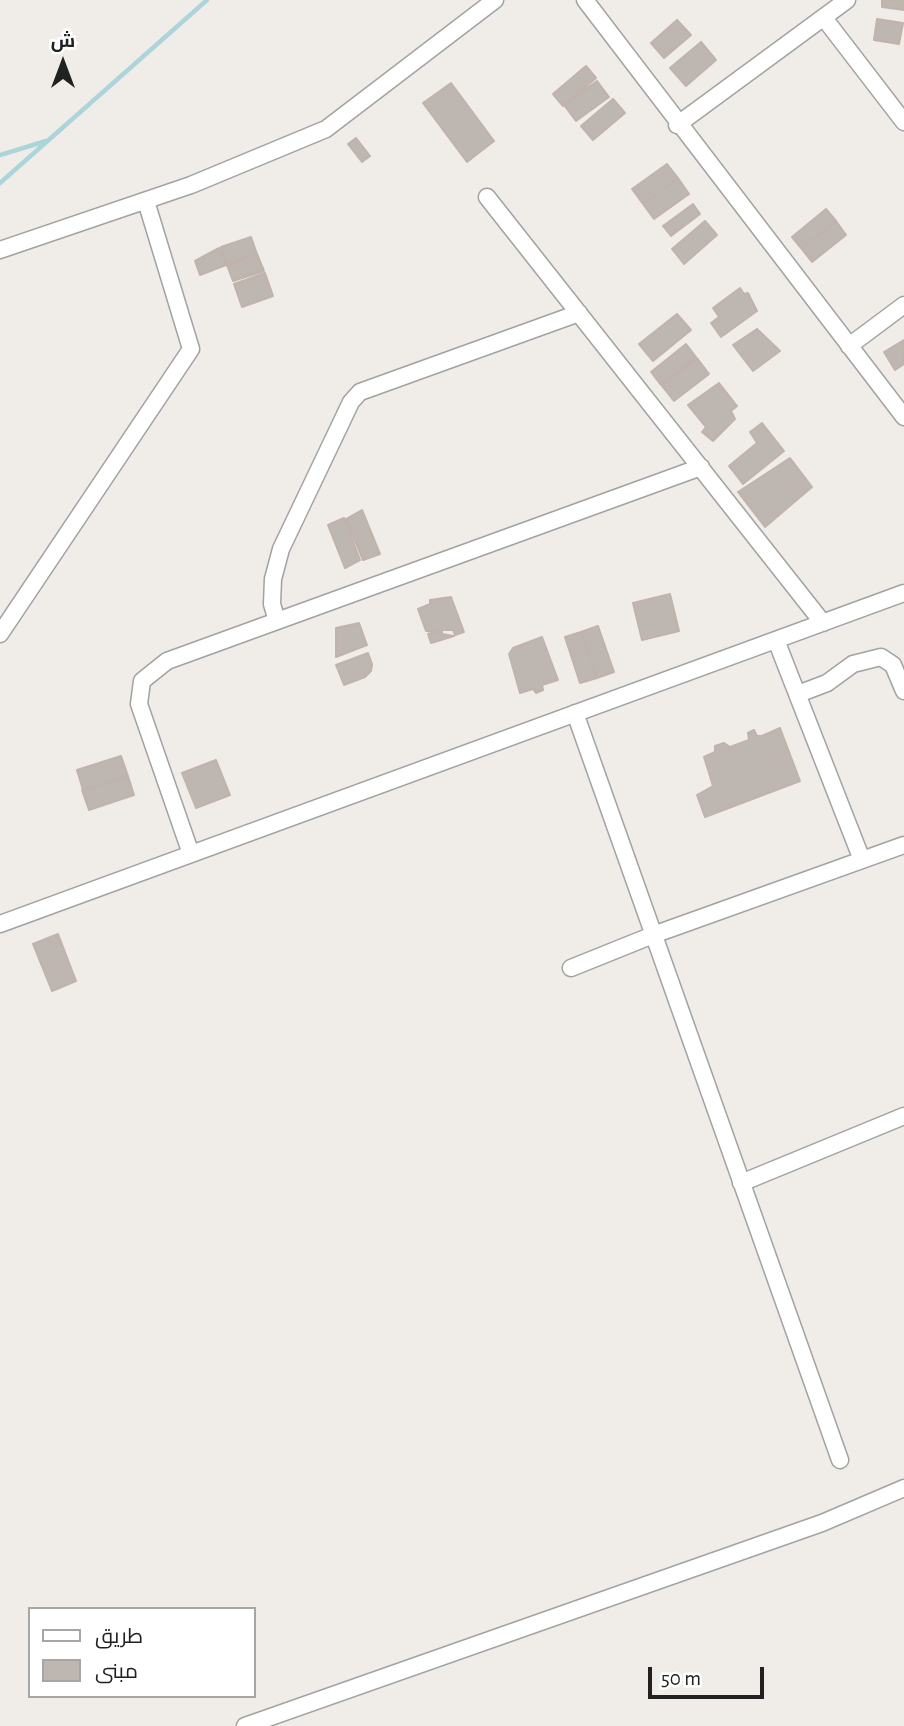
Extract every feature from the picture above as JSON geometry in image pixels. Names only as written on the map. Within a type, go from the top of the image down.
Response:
[{"type":"street","points":[[0,250],[191,185],[326,129],[495,0]]},
{"type":"street","points":[[584,0],[677,125],[904,417]]},
{"type":"street","points":[[677,125],[847,0]]},
{"type":"street","points":[[824,18],[904,122]]},
{"type":"street","points":[[486,197],[822,623]]},
{"type":"street","points":[[0,634],[191,349],[146,201]]},
{"type":"street","points":[[849,346],[904,305]]},
{"type":"street","points":[[277,621],[272,604],[273,579],[281,549],[351,402],[360,392],[579,313]]},
{"type":"street","points":[[191,854],[139,704],[142,681],[167,661],[701,467]]},
{"type":"street","points":[[0,924],[904,593]]},
{"type":"street","points":[[776,640],[862,860]]},
{"type":"street","points":[[798,694],[827,683],[846,667],[873,657],[888,659],[904,691]]},
{"type":"street","points":[[575,713],[840,1460]]},
{"type":"street","points":[[572,968],[653,935],[904,845]]},
{"type":"street","points":[[741,1183],[904,1116]]},
{"type":"street","points":[[245,1726],[822,1522],[904,1488]]},
{"type":"building","points":[[882,0],[904,0],[904,10],[882,7]]},
{"type":"building","points":[[877,19],[903,23],[899,44],[874,40]]},
{"type":"building","points":[[677,20],[691,35],[664,58],[651,43]]},
{"type":"building","points":[[701,42],[716,60],[686,86],[670,68]]},
{"type":"building","points":[[586,66],[596,78],[563,106],[553,94]]},
{"type":"building","points":[[597,81],[609,97],[576,121],[564,105]]},
{"type":"building","points":[[451,83],[494,141],[467,162],[423,103]]},
{"type":"building","points":[[613,99],[625,113],[593,140],[581,126]]},
{"type":"building","points":[[356,138],[370,156],[362,162],[348,144]]},
{"type":"building","points":[[667,164],[678,178],[643,204],[632,189]]},
{"type":"building","points":[[678,178],[689,194],[654,219],[643,204]]},
{"type":"building","points":[[693,204],[700,214],[671,236],[663,226]]},
{"type":"building","points":[[826,209],[836,221],[801,248],[792,237]]},
{"type":"building","points":[[705,221],[717,235],[684,264],[672,249]]},
{"type":"building","points":[[836,221],[846,235],[812,262],[801,248]]},
{"type":"building","points":[[251,237],[257,254],[227,264],[221,247]]},
{"type":"building","points":[[219,248],[226,265],[200,275],[195,261]]},
{"type":"building","points":[[257,254],[264,271],[233,281],[227,265]]},
{"type":"building","points":[[265,273],[273,296],[242,307],[234,284]]},
{"type":"building","points":[[740,288],[744,294],[748,293],[757,311],[721,337],[711,323],[719,317],[713,308]]},
{"type":"building","points":[[677,314],[691,330],[653,361],[639,344]]},
{"type":"building","points":[[757,329],[780,351],[753,371],[733,345]]},
{"type":"building","points":[[904,340],[904,364],[895,370],[884,352]]},
{"type":"building","points":[[686,344],[696,357],[661,385],[651,372]]},
{"type":"building","points":[[697,358],[709,374],[674,401],[662,386]]},
{"type":"building","points":[[719,383],[737,406],[731,411],[735,419],[713,441],[702,432],[706,427],[688,405]]},
{"type":"building","points":[[762,423],[784,451],[743,484],[729,466],[757,443],[750,432]]},
{"type":"building","points":[[790,458],[812,487],[765,527],[738,492]]},
{"type":"building","points":[[362,510],[380,554],[363,560],[346,519]]},
{"type":"building","points":[[344,518],[360,560],[345,568],[328,525]]},
{"type":"building","points":[[670,594],[679,631],[642,640],[633,603]]},
{"type":"building","points":[[451,597],[464,632],[455,635],[453,630],[442,630],[442,634],[454,636],[431,643],[428,634],[439,632],[426,631],[418,609],[430,604],[430,600]]},
{"type":"building","points":[[359,623],[367,645],[336,657],[336,628]]},
{"type":"building","points":[[598,626],[614,672],[597,678],[581,632]]},
{"type":"building","points":[[581,632],[597,678],[580,683],[565,637]]},
{"type":"building","points":[[542,637],[558,680],[542,685],[543,690],[536,693],[533,689],[520,693],[509,654],[513,648]]},
{"type":"building","points":[[368,653],[372,664],[371,671],[365,677],[344,685],[336,665]]},
{"type":"building","points":[[780,728],[800,781],[705,817],[697,795],[713,786],[704,757],[715,752],[715,746],[724,743],[730,747],[749,740],[748,733],[754,730],[757,736],[762,736]]},
{"type":"building","points":[[121,756],[128,776],[83,790],[77,770]]},
{"type":"building","points":[[216,760],[230,795],[196,808],[182,773]]},
{"type":"building","points":[[128,776],[134,795],[89,810],[82,790]]},
{"type":"building","points":[[58,934],[76,981],[52,991],[33,944]]},
{"type":"waterway","points":[[0,183],[207,0]]},
{"type":"waterway","points":[[0,155],[46,141]]}]
